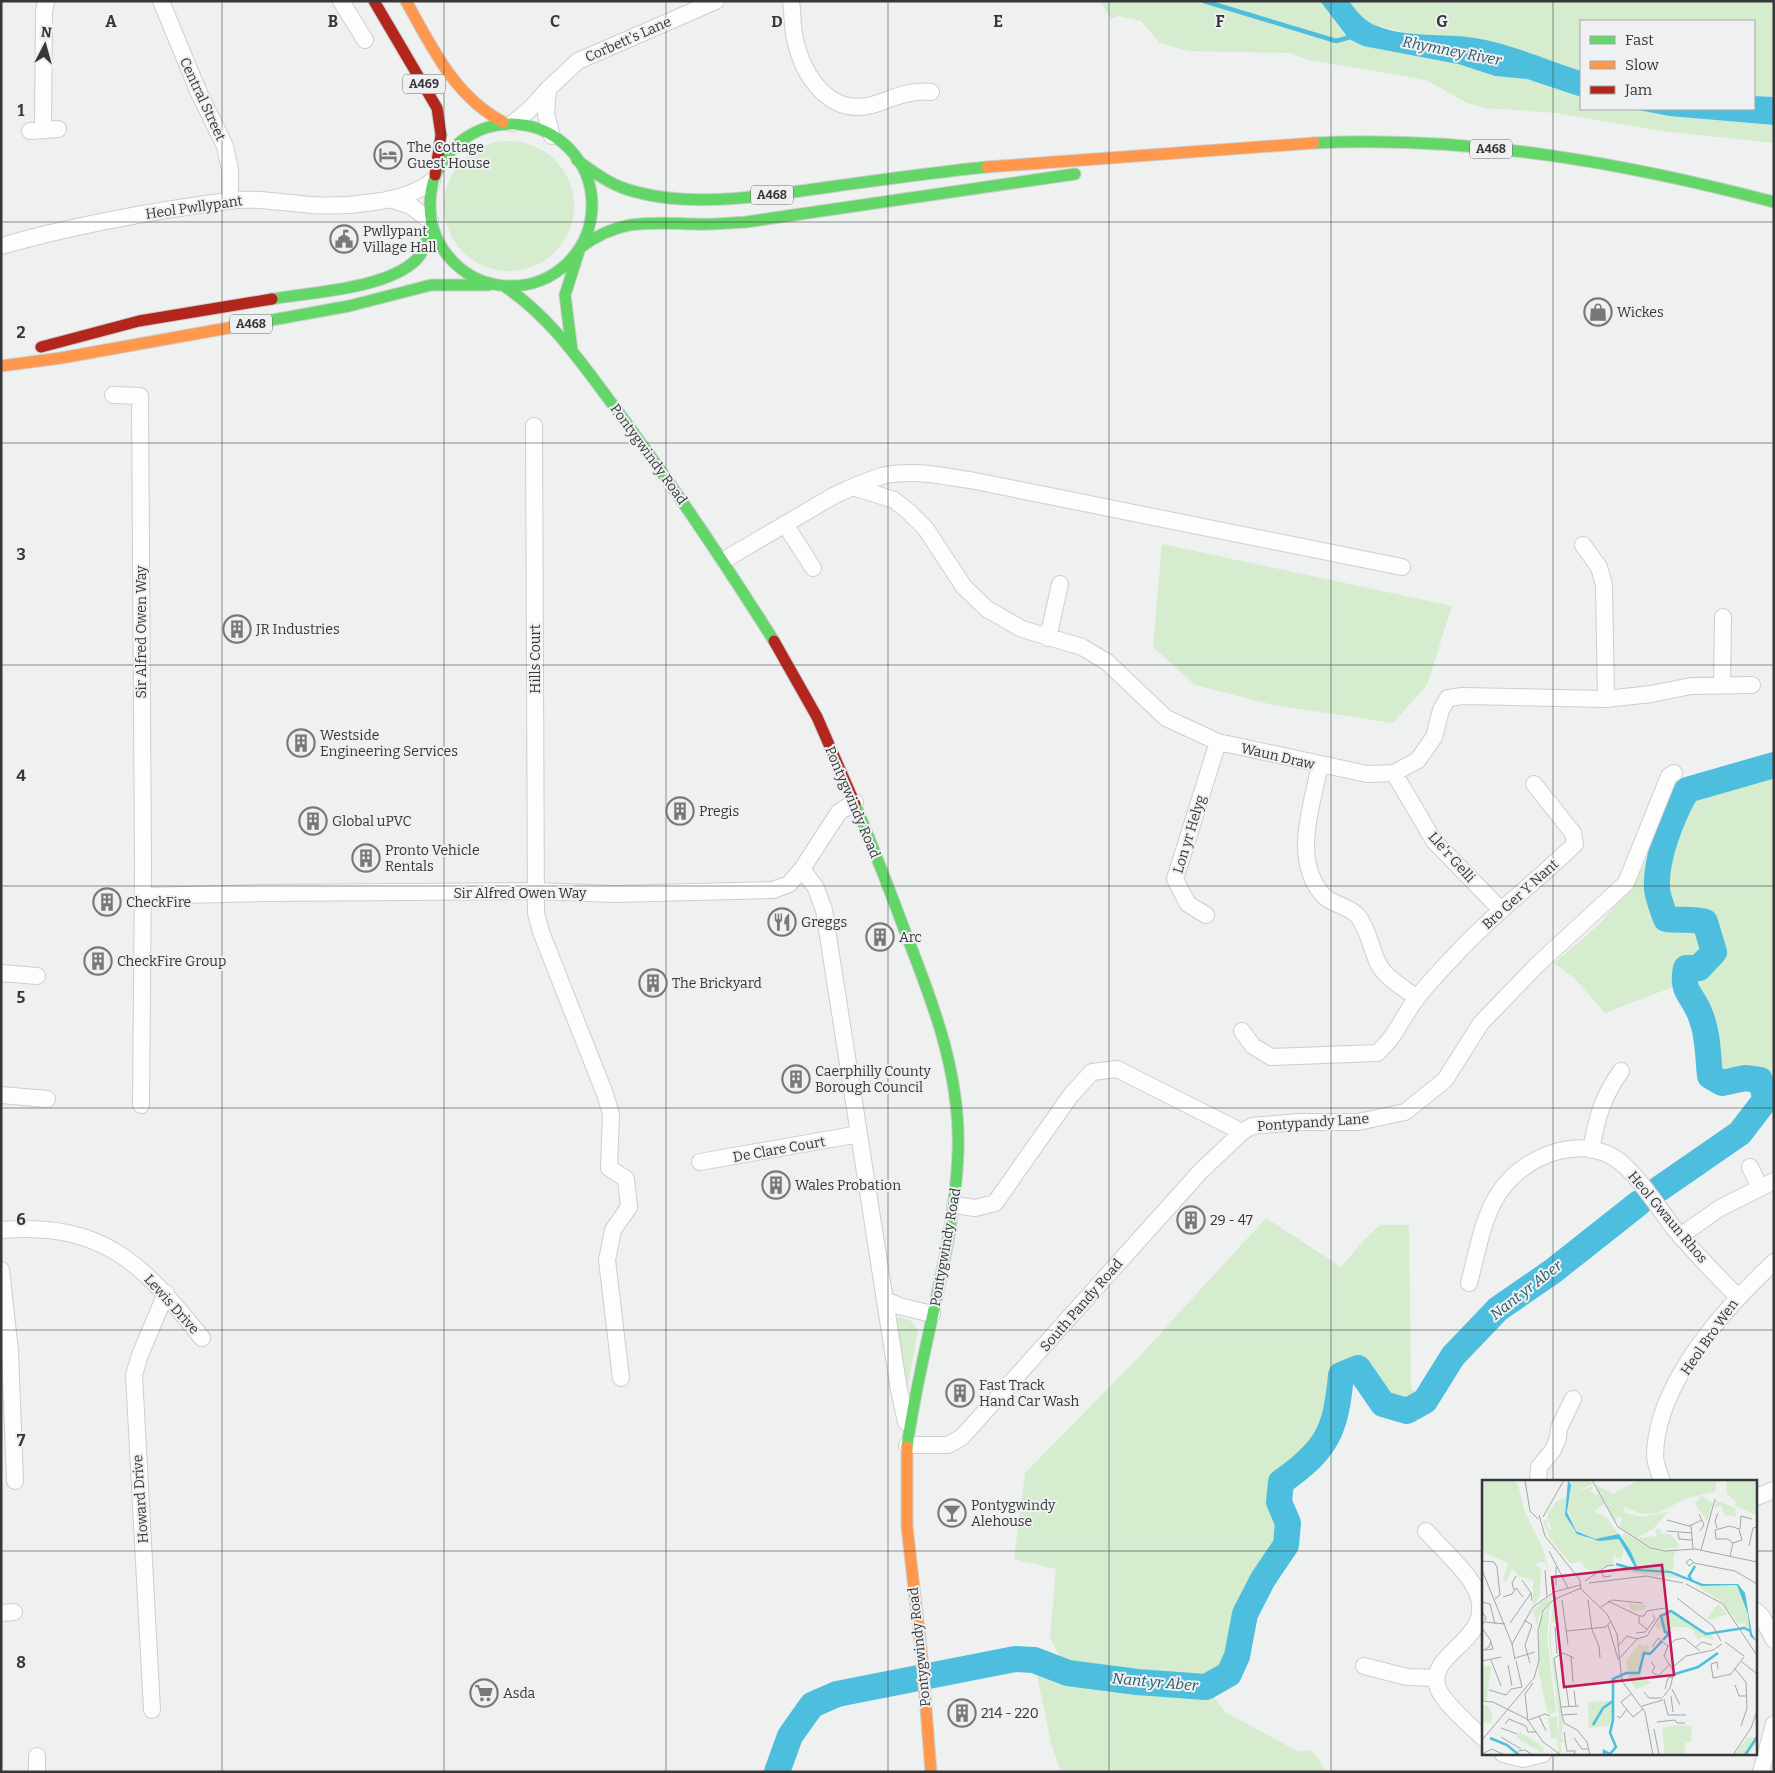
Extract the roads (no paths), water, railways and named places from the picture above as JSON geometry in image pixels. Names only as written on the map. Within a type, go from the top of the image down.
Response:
[{"type":"main road","name":"A469","points":[[374,1],[437,108],[441,135],[433,179]]},
{"type":"main road","name":"A469","points":[[406,1],[466,96],[484,113],[508,122]]},
{"type":"main road","points":[[508,122],[535,128],[552,136],[576,160],[585,180],[592,210],[592,224],[580,248],[564,265],[544,278],[523,285],[502,286],[471,273],[450,258],[437,241],[431,223],[428,202],[433,179],[472,134],[490,124],[508,122]]},
{"type":"main road","name":"A468","points":[[576,160],[626,190],[648,194],[711,198],[770,195],[985,166],[1077,158],[1204,152],[1313,142],[1389,142],[1478,148],[1604,165],[1715,187],[1774,202]]},
{"type":"main road","name":"A468","points":[[580,248],[602,232],[632,222],[700,224],[755,221],[1088,172],[1204,152]]},
{"type":"main road","name":"A468","points":[[1,365],[41,348],[96,331],[330,288],[391,274],[410,265],[419,256],[431,223]]},
{"type":"main road","name":"Pontygwindy Road","points":[[572,352],[565,295],[580,248]]},
{"type":"main road","name":"A468","points":[[1,365],[61,358],[349,306],[431,285],[502,286]]},
{"type":"main road","name":"Pontygwindy Road","points":[[502,286],[533,307],[572,352],[679,494],[724,560],[802,687],[855,802],[930,997],[945,1043],[957,1108],[959,1157],[955,1205],[908,1439],[904,1499],[908,1554],[926,1695],[931,1772]]},
{"type":"street","points":[[44,130],[44,12],[46,1]]},
{"type":"street","name":"Central Street","points":[[161,1],[199,93],[225,146],[230,170],[230,200]]},
{"type":"street","points":[[341,1],[365,40]]},
{"type":"street","name":"Corbett's Lane","points":[[508,122],[530,110],[548,89],[578,62],[716,1]]},
{"type":"street","points":[[791,1],[795,37],[803,65],[824,95],[832,101],[848,106],[866,106],[921,90],[931,92]]},
{"type":"street","points":[[548,89],[546,114],[552,136]]},
{"type":"street","name":"Heol Pwllypant","points":[[1,246],[112,220],[230,200],[257,199],[314,205],[389,199],[412,193],[433,179]]},
{"type":"street","name":"Heol Pwllypant","points":[[389,199],[411,206],[431,223]]},
{"type":"street","name":"Sir Alfred Owen Way","points":[[112,395],[140,396],[143,896],[141,1105]]},
{"type":"street","name":"Hills Court","points":[[534,426],[536,913],[541,932],[605,1094],[611,1114],[609,1168],[626,1179],[629,1207],[613,1230],[606,1260],[621,1378]]},
{"type":"street","points":[[724,560],[853,487],[883,476],[918,473],[970,480],[1402,567]]},
{"type":"street","name":"Waun Draw","points":[[853,487],[894,500],[926,528],[964,587],[987,608],[1022,629],[1082,647],[1107,662],[1166,718],[1218,742],[1320,765],[1367,774],[1394,773],[1418,760],[1434,738],[1441,710],[1448,698],[1462,696],[1606,699],[1651,694],[1691,686],[1752,686]]},
{"type":"street","points":[[785,524],[814,568]]},
{"type":"street","points":[[1583,545],[1599,567],[1604,585],[1606,699]]},
{"type":"street","points":[[1048,638],[1060,584]]},
{"type":"street","points":[[1722,685],[1723,617]]},
{"type":"street","name":"Lon yr Helyg","points":[[1206,915],[1188,904],[1175,879],[1218,742]]},
{"type":"street","points":[[1320,765],[1308,828],[1306,860],[1313,881],[1323,896],[1350,909],[1358,917],[1380,967],[1417,998]]},
{"type":"street","name":"Lle'r Gelli","points":[[1394,773],[1434,841],[1500,909]]},
{"type":"street","name":"Pontypandy Lane","points":[[955,1205],[975,1208],[995,1203],[1071,1095],[1092,1072],[1117,1070],[1242,1132],[1252,1126],[1298,1122],[1358,1122],[1405,1112],[1445,1080],[1481,1023],[1537,964],[1626,882],[1669,776],[1674,773]]},
{"type":"street","name":"Bro Ger Y Nant","points":[[1242,1031],[1253,1046],[1271,1057],[1377,1053],[1389,1043],[1417,998],[1500,909],[1526,891],[1575,844],[1572,833],[1534,784]]},
{"type":"street","name":"Sir Alfred Owen Way","points":[[143,896],[536,891],[614,894],[773,890],[789,884],[802,870],[839,812],[855,802]]},
{"type":"street","name":"Pontygwindy Road","points":[[802,870],[816,888],[824,910],[858,1134],[908,1439]]},
{"type":"street","points":[[1,973],[37,976]]},
{"type":"street","points":[[1590,1150],[1597,1116],[1603,1100],[1621,1071]]},
{"type":"street","points":[[1,1095],[47,1099]]},
{"type":"street","name":"South Pandy Road","points":[[908,1439],[948,1446],[962,1437],[1200,1172],[1242,1132]]},
{"type":"street","name":"De Clare Court","points":[[700,1162],[858,1134]]},
{"type":"street","name":"Heol Gwaun Rhos","points":[[1469,1283],[1488,1218],[1499,1193],[1520,1170],[1540,1157],[1565,1148],[1609,1154],[1626,1167],[1680,1236],[1737,1296]]},
{"type":"street","points":[[1680,1236],[1720,1208],[1767,1184],[1750,1167]]},
{"type":"street","name":"Lewis Drive","points":[[1,1230],[38,1229],[87,1238],[111,1247],[166,1293],[202,1338]]},
{"type":"street","name":"Heol Bro Wen","points":[[1661,1480],[1655,1458],[1658,1429],[1668,1400],[1692,1355],[1737,1296],[1774,1262]]},
{"type":"street","points":[[1,1270],[10,1351],[15,1481]]},
{"type":"street","name":"Howard Drive","points":[[152,1710],[134,1376],[140,1355],[166,1293]]},
{"type":"street","name":"Pontygwindy Road","points":[[886,1300],[900,1306],[932,1314]]},
{"type":"street","points":[[1538,1480],[1539,1467],[1553,1450],[1558,1438],[1559,1428],[1573,1399]]},
{"type":"street","points":[[1758,1496],[1774,1490]]},
{"type":"street","points":[[1426,1531],[1474,1584],[1478,1596],[1480,1611],[1471,1636],[1442,1661],[1437,1669],[1436,1678],[1440,1693],[1482,1737]]},
{"type":"street","points":[[1758,1613],[1774,1640]]},
{"type":"street","points":[[1364,1666],[1407,1677],[1436,1678]]},
{"type":"street","points":[[1761,1772],[1774,1724]]},
{"type":"street","points":[[1512,1756],[1523,1759],[1535,1756]]},
{"type":"water","name":"Rhymney River","points":[[1320,1],[1349,1],[1368,22],[1389,30],[1413,34],[1475,38],[1516,48],[1580,71],[1580,97],[1527,79],[1495,76],[1458,64],[1363,46],[1349,39]]},
{"type":"water","points":[[1755,96],[1774,97],[1774,125],[1669,116],[1639,110],[1755,110]]},
{"type":"waterway","points":[[1204,1],[1336,41],[1354,36]]},
{"type":"waterway","name":"Nant yr Aber","points":[[1659,1189],[1740,1133],[1766,1099],[1760,1080],[1745,1078],[1722,1083],[1710,1076],[1705,1029],[1697,1007],[1686,988],[1685,976],[1686,968],[1699,968],[1714,952],[1705,922],[1666,919],[1659,901],[1657,889],[1657,877],[1662,851],[1670,825],[1687,790],[1774,765]]},
{"type":"waterway","name":"Nant yr Aber","points":[[777,1772],[790,1736],[812,1705],[837,1694],[1015,1659],[1034,1660],[1068,1673],[1137,1682],[1206,1687],[1229,1674],[1237,1656],[1245,1614],[1263,1579],[1286,1545],[1288,1523],[1279,1502],[1281,1482],[1309,1460],[1326,1438],[1336,1411],[1341,1375],[1358,1368],[1383,1404],[1407,1411],[1425,1401],[1453,1356],[1498,1309],[1553,1271],[1639,1203]]},
{"type":"place","name":"The Cottage Guest House","points":[[388,155]]},
{"type":"place","name":"Pwllypant Village Hall","points":[[344,239]]},
{"type":"place","name":"Wickes","points":[[1598,312]]},
{"type":"place","name":"JR Industries","points":[[237,629]]},
{"type":"place","name":"Westside Engineering Services","points":[[301,743]]},
{"type":"place","name":"Pregis","points":[[680,811]]},
{"type":"place","name":"Global uPVC","points":[[313,821]]},
{"type":"place","name":"Pronto Vehicle Rentals","points":[[366,858]]},
{"type":"place","name":"CheckFire","points":[[107,902]]},
{"type":"place","name":"Greggs","points":[[782,922]]},
{"type":"place","name":"Arc","points":[[880,937]]},
{"type":"place","name":"CheckFire Group","points":[[98,961]]},
{"type":"place","name":"The Brickyard","points":[[653,983]]},
{"type":"place","name":"Caerphilly County Borough Council","points":[[796,1079]]},
{"type":"place","name":"Wales Probation","points":[[776,1185]]},
{"type":"place","name":"29 - 47","points":[[1191,1220]]},
{"type":"place","name":"Fast Track Hand Car Wash","points":[[960,1393]]},
{"type":"place","name":"Pontygwindy Alehouse","points":[[952,1513]]},
{"type":"place","name":"Asda","points":[[484,1693]]},
{"type":"place","name":"214 - 220","points":[[962,1713]]}]
